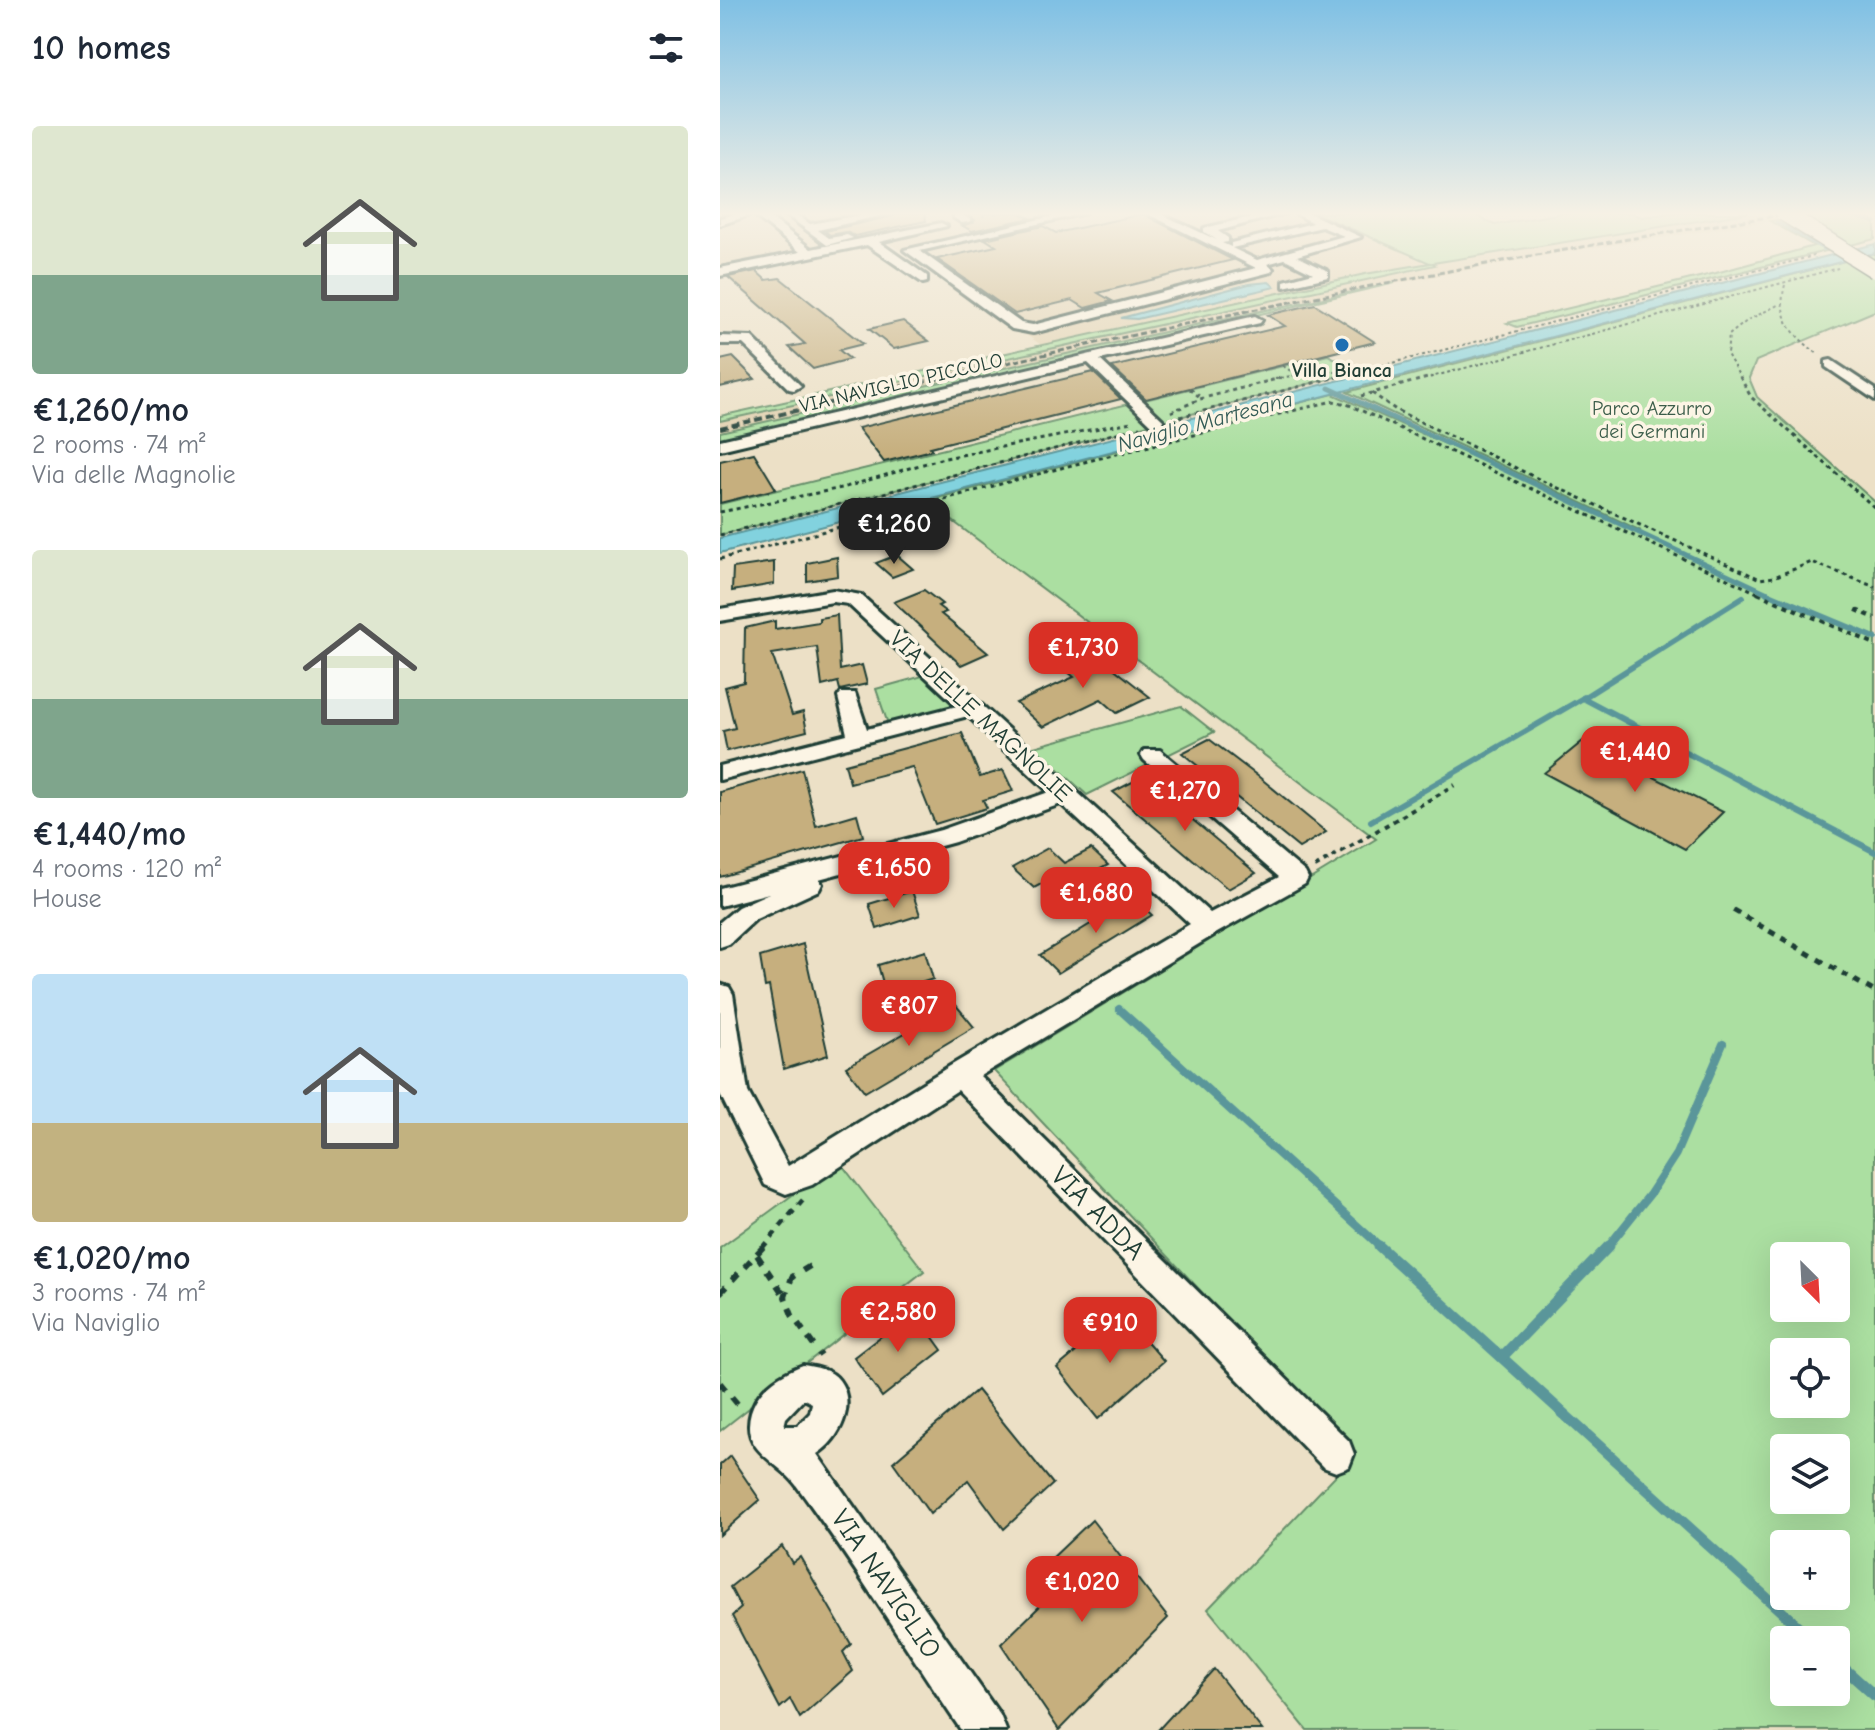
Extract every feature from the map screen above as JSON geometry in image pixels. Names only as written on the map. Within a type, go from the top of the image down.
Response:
[{"type":"street","points":[[972,294],[1017,326],[1033,329],[1172,294]]},
{"type":"street","name":"VIA NAVIGLIO PICCOLO","points":[[720,445],[1255,320]]},
{"type":"street","points":[[999,331],[1011,339]]},
{"type":"street","points":[[722,336],[747,340],[794,386]]},
{"type":"street","points":[[1091,359],[1156,420]]},
{"type":"street","points":[[1831,364],[1875,396]]},
{"type":"street","name":"VIA DELLE MAGNOLIE","points":[[720,615],[833,596],[850,597],[975,708],[1208,926]]},
{"type":"street","points":[[848,697],[859,737]]},
{"type":"street","points":[[720,773],[975,708]]},
{"type":"street","points":[[720,994],[727,1097],[787,1179],[1208,926],[1296,878],[1152,755]]},
{"type":"street","points":[[720,897],[958,833],[1065,794]]},
{"type":"street","points":[[720,937],[755,908],[879,855]]},
{"type":"street","name":"VIA ADDA","points":[[960,1074],[1336,1454]]},
{"type":"street","name":"VIA NAVIGLIO","points":[[827,1391],[831,1410],[821,1430],[802,1443],[781,1444],[807,1469],[985,1730]]},
{"type":"path","points":[[720,535],[1156,420],[1664,294]]},
{"type":"path","points":[[1361,396],[1752,294]]},
{"type":"path","points":[[1783,294],[1780,304],[1784,321],[1792,334],[1831,364]]},
{"type":"path","points":[[1780,304],[1748,320],[1729,335],[1727,354],[1734,370],[1751,397],[1875,508]]},
{"type":"path","points":[[1283,366],[1294,373]]},
{"type":"path","points":[[720,512],[842,488],[940,459],[1156,420],[1200,397],[1294,373],[1320,370],[1354,372]]},
{"type":"path","points":[[1190,389],[1200,397]]},
{"type":"path","points":[[1372,393],[1396,410],[1547,483],[1760,579],[1783,577],[1793,569],[1812,562],[1875,587]]},
{"type":"path","points":[[720,559],[1313,404],[1339,402],[1754,594],[1875,644]]},
{"type":"path","points":[[1856,610],[1875,618]]},
{"type":"path","points":[[1296,878],[1455,785]]},
{"type":"path","points":[[1733,910],[1875,992]]},
{"type":"path","points":[[720,1293],[803,1200],[787,1179]]},
{"type":"path","points":[[757,1255],[785,1297],[792,1315],[829,1368],[827,1391]]},
{"type":"path","points":[[785,1297],[793,1275],[800,1268],[810,1266]]},
{"type":"shaded area","points":[[965,294],[1277,294],[1043,346]]},
{"type":"shaded area","points":[[1305,294],[1340,294],[720,432],[720,421]]},
{"type":"green space","points":[[1275,294],[1303,294],[720,421],[720,416]]},
{"type":"green space","points":[[1349,294],[720,439],[720,432],[1204,323]]},
{"type":"green space","points":[[1629,294],[1652,294],[1517,327],[1507,323]]},
{"type":"green space","name":"Parco Azzurro dei Germani","points":[[1720,294],[1875,294],[1875,311],[1756,361],[1749,378],[1757,397],[1875,502],[1875,1730],[1307,1730],[1208,1609],[1355,1455],[994,1071],[1376,839],[926,501],[1333,394],[1641,531],[1347,392]]},
{"type":"green space","points":[[1328,355],[1359,371],[720,535],[720,504]]},
{"type":"green space","points":[[926,675],[959,706],[888,724],[876,689]]},
{"type":"green space","points":[[1181,706],[1214,732],[1087,795],[1034,747]]},
{"type":"green space","points":[[839,1161],[924,1271],[720,1431],[720,1248]]},
{"type":"water","points":[[1212,294],[1246,294],[1137,319],[1121,318]]},
{"type":"water","name":"Naviglio Martesana","points":[[1680,294],[1718,294],[720,553],[720,538]]},
{"type":"building","points":[[747,294],[800,294],[863,344],[839,350],[850,359],[813,369],[789,347],[805,344]]},
{"type":"building","points":[[986,294],[1099,294],[1112,301],[1085,308],[1072,300],[1015,314]]},
{"type":"building","points":[[1315,304],[1375,342],[1146,399],[1112,367],[1285,326],[1268,315]]},
{"type":"building","points":[[903,321],[929,341],[894,349],[869,329]]},
{"type":"building","points":[[733,357],[755,379],[720,387],[720,360]]},
{"type":"building","points":[[1093,372],[1121,399],[930,447],[932,450],[884,462],[858,428]]},
{"type":"building","points":[[754,453],[776,489],[720,503],[720,461]]},
{"type":"building","points":[[897,555],[913,569],[892,577],[876,563]]},
{"type":"building","points":[[837,557],[838,576],[807,581],[807,563]]},
{"type":"building","points":[[774,562],[774,584],[732,591],[733,568]]},
{"type":"building","points":[[924,590],[942,604],[938,606],[946,612],[941,614],[988,653],[961,665],[894,602]]},
{"type":"building","points":[[837,615],[840,670],[862,665],[867,684],[840,690],[838,682],[822,686],[817,647],[772,654],[792,715],[803,712],[807,731],[727,751],[723,731],[735,728],[725,687],[744,682],[745,628],[775,621],[775,629],[819,622],[819,618]]},
{"type":"building","points":[[1088,648],[1150,697],[1117,713],[1101,699],[1043,727],[1016,703],[1074,677],[1056,662]]},
{"type":"building","points":[[962,733],[980,777],[1003,770],[1013,791],[983,800],[987,808],[935,824],[912,767],[850,783],[845,764]]},
{"type":"building","points":[[1209,739],[1326,832],[1299,848],[1182,753]]},
{"type":"building","points":[[1583,741],[1723,812],[1685,849],[1544,773]]},
{"type":"building","points":[[802,769],[816,826],[857,814],[863,836],[720,877],[720,792]]},
{"type":"building","points":[[1142,777],[1256,873],[1228,889],[1113,792]]},
{"type":"building","points":[[1048,848],[1064,863],[1091,849],[1108,865],[1077,882],[1065,871],[1034,888],[1012,868]]},
{"type":"building","points":[[912,891],[920,915],[877,929],[869,904]]},
{"type":"building","points":[[1133,898],[1152,915],[1058,973],[1040,955]]},
{"type":"building","points":[[803,944],[828,1055],[784,1069],[769,986],[765,987],[760,957]]},
{"type":"building","points":[[925,951],[933,979],[886,994],[878,965]]},
{"type":"building","points":[[955,1004],[974,1027],[865,1092],[846,1067]]},
{"type":"building","points":[[914,1311],[942,1350],[882,1397],[854,1357]]},
{"type":"building","points":[[1122,1313],[1164,1361],[1098,1419],[1057,1368]]},
{"type":"building","points":[[977,1390],[1053,1484],[1004,1529],[968,1480],[930,1514],[893,1462]]},
{"type":"building","points":[[730,1456],[760,1500],[720,1535],[720,1465]]},
{"type":"building","points":[[1092,1520],[1168,1618],[1059,1730],[1001,1644],[1042,1604],[1027,1582]]},
{"type":"building","points":[[782,1546],[792,1563],[800,1557],[851,1644],[843,1652],[853,1671],[800,1718],[790,1699],[780,1708],[732,1616],[741,1608],[730,1587]]},
{"type":"building","points":[[1214,1669],[1262,1730],[1158,1730]]},
{"type":"waterway","points":[[1329,388],[1772,595]]},
{"type":"waterway","points":[[1767,593],[1875,638]]},
{"type":"waterway","points":[[1583,698],[1743,597]]},
{"type":"waterway","points":[[1371,821],[1583,698]]},
{"type":"waterway","points":[[1583,698],[1875,852]]},
{"type":"waterway","points":[[1119,1009],[1382,1248]]},
{"type":"waterway","points":[[1607,1248],[1650,1194],[1676,1154],[1723,1044]]},
{"type":"waterway","points":[[1379,1246],[1798,1626]]},
{"type":"waterway","points":[[1502,1357],[1609,1246]]},
{"type":"waterway","points":[[1850,1674],[1875,1696]]},
{"type":"railway","points":[[936,379],[1332,294]]},
{"type":"railway","points":[[720,428],[944,377]]},
{"type":"place","name":"Villa Bianca","points":[[1342,345]]}]
